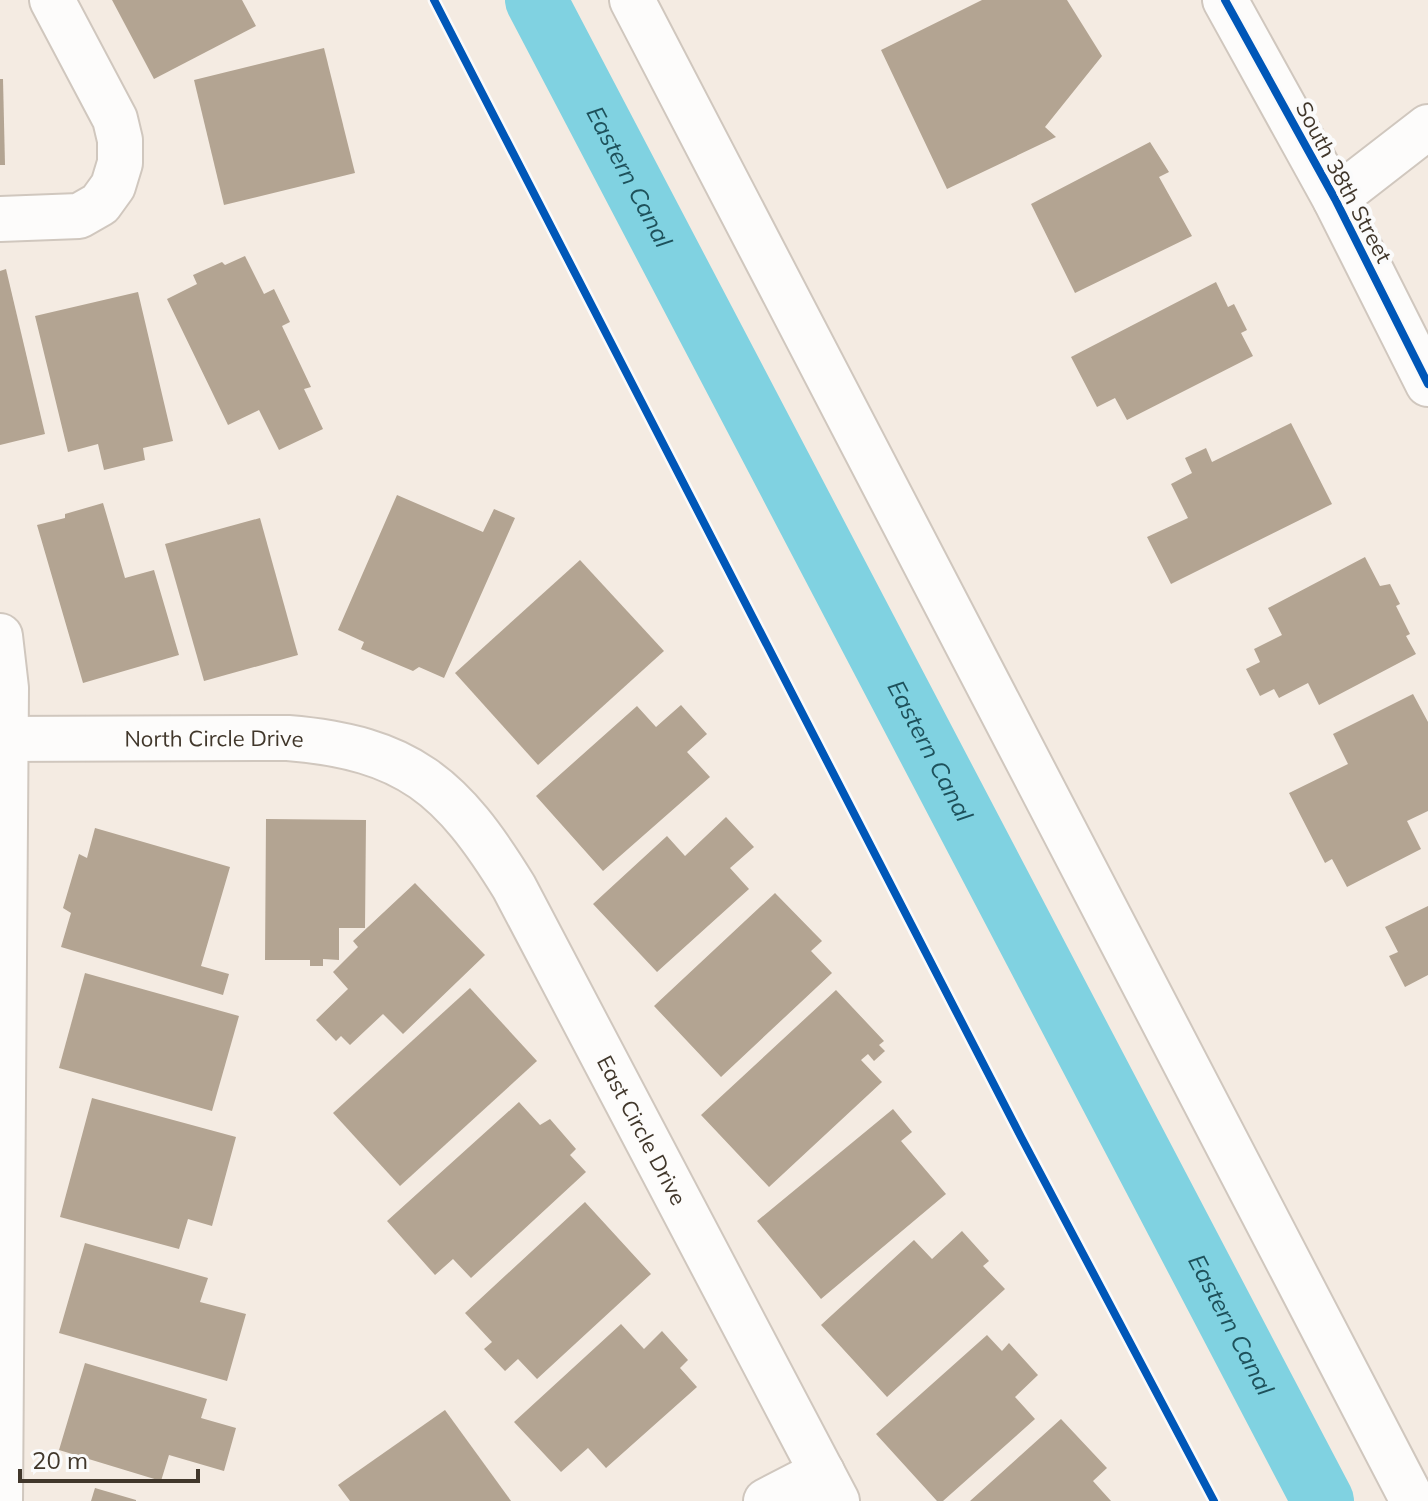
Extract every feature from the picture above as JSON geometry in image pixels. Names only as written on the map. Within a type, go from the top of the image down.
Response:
[{"type":"street","points":[[0,219],[79,216],[100,204],[113,186],[120,163],[120,140],[115,119],[52,0]]},
{"type":"street","points":[[632,0],[1413,1501]]},
{"type":"street","name":"South 38th Street","points":[[1225,0],[1335,199],[1428,384]]},
{"type":"street","points":[[1335,199],[1428,127]]},
{"type":"street","points":[[0,636],[6,688],[3,739],[0,1501]]},
{"type":"street","name":"North Circle Drive","points":[[3,739],[318,740],[381,756],[423,777]]},
{"type":"street","name":"East Circle Drive","points":[[423,777],[459,808],[488,845],[514,887],[830,1487]]},
{"type":"street","points":[[766,1501],[830,1487]]},
{"type":"building","points":[[112,0],[242,0],[256,26],[154,79]]},
{"type":"building","points":[[982,0],[1067,0],[1102,56],[1045,127],[1056,137],[947,189],[881,50]]},
{"type":"building","points":[[324,48],[355,173],[224,205],[194,80]]},
{"type":"building","points":[[0,79],[3,79],[5,165],[0,165]]},
{"type":"building","points":[[1150,142],[1169,172],[1159,177],[1192,236],[1075,293],[1031,204]]},
{"type":"building","points":[[245,256],[264,294],[274,289],[290,322],[282,326],[311,387],[304,389],[323,429],[279,450],[259,410],[228,425],[167,299],[197,284],[193,275]]},
{"type":"building","points":[[6,269],[45,434],[0,445],[0,271]]},
{"type":"building","points":[[1216,282],[1228,307],[1234,304],[1247,330],[1241,333],[1253,356],[1127,420],[1115,398],[1097,407],[1071,357]]},
{"type":"building","points":[[138,292],[173,441],[143,448],[145,460],[104,470],[98,444],[68,452],[35,316]]},
{"type":"building","points":[[1291,423],[1332,504],[1171,584],[1147,537],[1188,518],[1171,484],[1192,473],[1185,458],[1206,448],[1212,462]]},
{"type":"building","points":[[397,495],[483,532],[494,509],[515,518],[444,678],[419,667],[413,671],[361,649],[364,642],[338,630]]},
{"type":"building","points":[[103,503],[125,578],[154,570],[179,655],[83,683],[37,525]]},
{"type":"building","points":[[260,518],[298,655],[204,681],[165,544]]},
{"type":"building","points":[[1365,557],[1380,586],[1390,584],[1400,604],[1396,606],[1410,634],[1406,636],[1416,654],[1319,705],[1308,683],[1279,698],[1274,689],[1260,696],[1246,669],[1260,662],[1254,649],[1282,635],[1268,608]]},
{"type":"building","points":[[580,560],[664,651],[538,765],[455,673]]},
{"type":"building","points":[[1413,694],[1428,722],[1428,811],[1407,821],[1421,849],[1347,887],[1332,859],[1325,863],[1289,793],[1348,764],[1333,734]]},
{"type":"building","points":[[681,705],[707,734],[687,752],[710,777],[603,871],[536,796],[637,706],[656,727]]},
{"type":"building","points":[[726,817],[754,847],[730,868],[749,889],[657,972],[593,904],[667,836],[685,856]]},
{"type":"building","points":[[266,819],[366,820],[365,928],[339,928],[339,960],[323,959],[323,966],[310,966],[310,960],[265,960]]},
{"type":"building","points":[[95,828],[230,867],[201,966],[229,974],[223,995],[61,947],[71,913],[63,908],[79,854],[87,858]]},
{"type":"building","points":[[415,883],[485,955],[403,1034],[383,1014],[350,1045],[341,1036],[336,1041],[316,1020],[348,989],[333,972],[358,947],[353,941]]},
{"type":"building","points":[[775,893],[822,941],[811,951],[832,973],[721,1077],[654,1006]]},
{"type":"building","points":[[1428,906],[1428,975],[1405,987],[1389,956],[1398,952],[1385,927]]},
{"type":"building","points":[[85,973],[239,1016],[212,1111],[59,1068]]},
{"type":"building","points":[[470,988],[537,1061],[400,1186],[333,1113]]},
{"type":"building","points":[[836,990],[884,1041],[879,1045],[885,1051],[874,1061],[868,1054],[861,1060],[882,1082],[769,1187],[701,1115]]},
{"type":"building","points":[[92,1098],[236,1137],[212,1226],[188,1219],[179,1249],[60,1217]]},
{"type":"building","points":[[519,1102],[540,1125],[550,1119],[576,1149],[570,1155],[586,1172],[471,1278],[453,1259],[435,1275],[387,1221]]},
{"type":"building","points":[[893,1109],[912,1132],[901,1141],[946,1194],[821,1299],[757,1221]]},
{"type":"building","points":[[585,1202],[651,1274],[537,1379],[518,1359],[505,1371],[484,1349],[492,1342],[465,1313]]},
{"type":"building","points":[[962,1231],[989,1261],[983,1266],[1005,1289],[887,1397],[821,1325],[914,1240],[932,1259]]},
{"type":"building","points":[[85,1243],[208,1278],[200,1302],[246,1314],[227,1381],[59,1333]]},
{"type":"building","points":[[621,1324],[644,1349],[662,1331],[688,1360],[680,1368],[697,1387],[606,1468],[588,1448],[561,1472],[514,1422]]},
{"type":"building","points":[[987,1335],[1002,1351],[1009,1343],[1038,1375],[1015,1397],[1035,1419],[943,1501],[937,1501],[876,1434]]},
{"type":"building","points":[[85,1363],[207,1399],[201,1418],[236,1428],[224,1471],[169,1455],[161,1481],[59,1450]]},
{"type":"building","points":[[445,1410],[511,1501],[350,1501],[338,1485]]},
{"type":"building","points":[[1061,1419],[1107,1468],[1093,1481],[1111,1501],[970,1501]]},
{"type":"building","points":[[95,1488],[136,1500],[136,1501],[91,1501]]},
{"type":"waterway","name":"Eastern Canal","points":[[536,0],[1323,1501]]},
{"type":"cycle path","points":[[434,0],[1021,1137],[1214,1501]]},
{"type":"cycle path","points":[[1225,0],[1335,199],[1428,384]]}]
